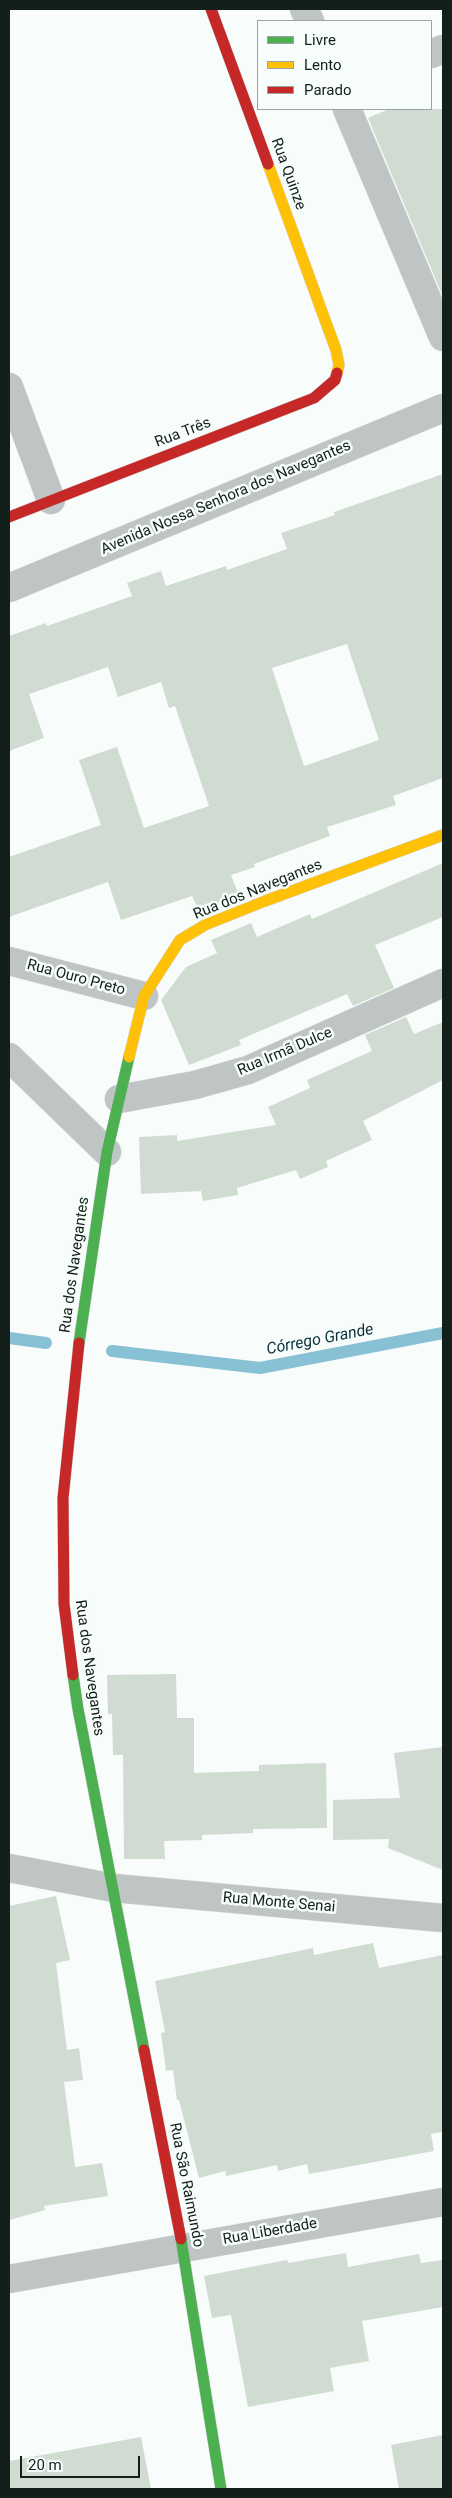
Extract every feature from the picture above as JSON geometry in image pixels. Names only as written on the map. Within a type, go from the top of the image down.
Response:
[{"type":"street","name":"Rua Quinze","points":[[211,9],[336,350]]},
{"type":"street","points":[[347,110],[443,337]]},
{"type":"street","name":"Rua Três","points":[[9,517],[314,398],[335,380],[338,365],[336,350]]},
{"type":"street","points":[[9,387],[51,500]]},
{"type":"street","name":"Avenida Nossa Senhora dos Navegantes","points":[[9,588],[443,408]]},
{"type":"street","name":"Rua dos Navegantes","points":[[114,1888],[78,1709],[64,1604],[63,1498],[76,1364],[107,1152],[144,996],[160,968],[180,940],[205,925],[265,900],[443,835]]},
{"type":"street","name":"Rua Ouro Preto","points":[[9,961],[144,996]]},
{"type":"street","name":"Rua Irmã Dulce","points":[[119,1099],[194,1086],[248,1070],[443,983]]},
{"type":"street","points":[[9,1057],[107,1152]]},
{"type":"street","name":"Rua Monte Senai","points":[[9,1868],[114,1888],[443,1918]]},
{"type":"street","name":"Rua São Raimundo","points":[[114,1888],[183,2247],[221,2489]]},
{"type":"street","name":"Rua Liberdade","points":[[9,2279],[443,2202]]},
{"type":"building","points":[[443,109],[443,297],[368,118],[387,110]]},
{"type":"building","points":[[443,474],[443,778],[393,796],[396,805],[327,827],[330,836],[254,864],[255,867],[231,875],[239,895],[199,911],[192,896],[121,920],[108,882],[9,917],[9,857],[101,825],[79,760],[117,747],[144,828],[209,806],[175,706],[169,708],[161,682],[118,697],[108,667],[29,694],[44,738],[9,751],[9,636],[46,623],[47,626],[132,596],[127,583],[161,571],[166,586],[226,566],[227,570],[287,549],[281,533],[335,515],[334,512]],"holes":[[[347,644],[379,740],[304,766],[272,668]]]},
{"type":"building","points":[[443,863],[443,917],[375,945],[394,988],[353,1006],[347,994],[239,1040],[241,1045],[189,1065],[161,1000],[186,967],[217,953],[211,940],[251,923],[257,937],[310,914],[312,919]]},
{"type":"building","points":[[406,1017],[414,1034],[443,1022],[443,1080],[363,1121],[372,1140],[326,1161],[328,1167],[300,1179],[296,1170],[237,1188],[238,1195],[203,1201],[201,1191],[141,1194],[139,1137],[177,1135],[177,1141],[276,1125],[268,1107],[310,1088],[307,1080],[372,1051],[365,1035]]},
{"type":"building","points":[[176,1674],[177,1718],[194,1718],[194,1773],[259,1771],[259,1765],[326,1763],[327,1828],[253,1829],[253,1833],[202,1835],[202,1840],[164,1841],[165,1859],[124,1859],[123,1755],[113,1755],[112,1714],[108,1714],[107,1675]]},
{"type":"building","points":[[443,1747],[443,1870],[388,1848],[389,1839],[333,1840],[333,1800],[400,1798],[394,1753]]},
{"type":"building","points":[[56,1896],[70,1960],[56,1963],[67,2050],[79,2048],[83,2080],[64,2082],[75,2167],[102,2163],[108,2196],[44,2206],[45,2210],[9,2220],[9,1906]]},
{"type":"building","points":[[373,1943],[379,1968],[443,1955],[443,2132],[431,2134],[434,2151],[309,2174],[307,2164],[278,2171],[277,2165],[226,2176],[225,2171],[199,2178],[179,2100],[177,2100],[173,2070],[166,2071],[161,2033],[165,2032],[155,1981],[313,1948],[314,1955]]},
{"type":"building","points":[[346,2253],[348,2267],[419,2254],[421,2263],[443,2260],[443,2307],[362,2321],[369,2361],[330,2368],[334,2391],[248,2407],[231,2315],[212,2318],[204,2276],[287,2260],[288,2263]]},
{"type":"building","points":[[443,2435],[443,2489],[399,2489],[391,2445]]},
{"type":"building","points":[[141,2437],[151,2489],[9,2489],[9,2461]]},
{"type":"waterway","name":"Córrego Grande","points":[[112,1351],[260,1368],[443,1333]]},
{"type":"waterway","name":"Córrego Grande","points":[[9,1338],[46,1343]]},
{"type":"traffic: fast","points":[[79,1343],[107,1152],[129,1057]]},
{"type":"traffic: fast","points":[[73,1675],[144,2050]]},
{"type":"traffic: fast","points":[[181,2239],[221,2489]]},
{"type":"traffic: slow","points":[[268,164],[336,350],[339,365],[337,373]]},
{"type":"traffic: slow","points":[[129,1057],[144,996],[180,940],[205,925],[265,901],[443,835]]},
{"type":"traffic: jam","points":[[211,9],[268,164]]},
{"type":"traffic: jam","points":[[9,517],[314,398],[335,380],[337,373]]},
{"type":"traffic: jam","points":[[73,1675],[64,1604],[63,1498],[79,1343]]},
{"type":"traffic: jam","points":[[144,2050],[181,2239]]}]
